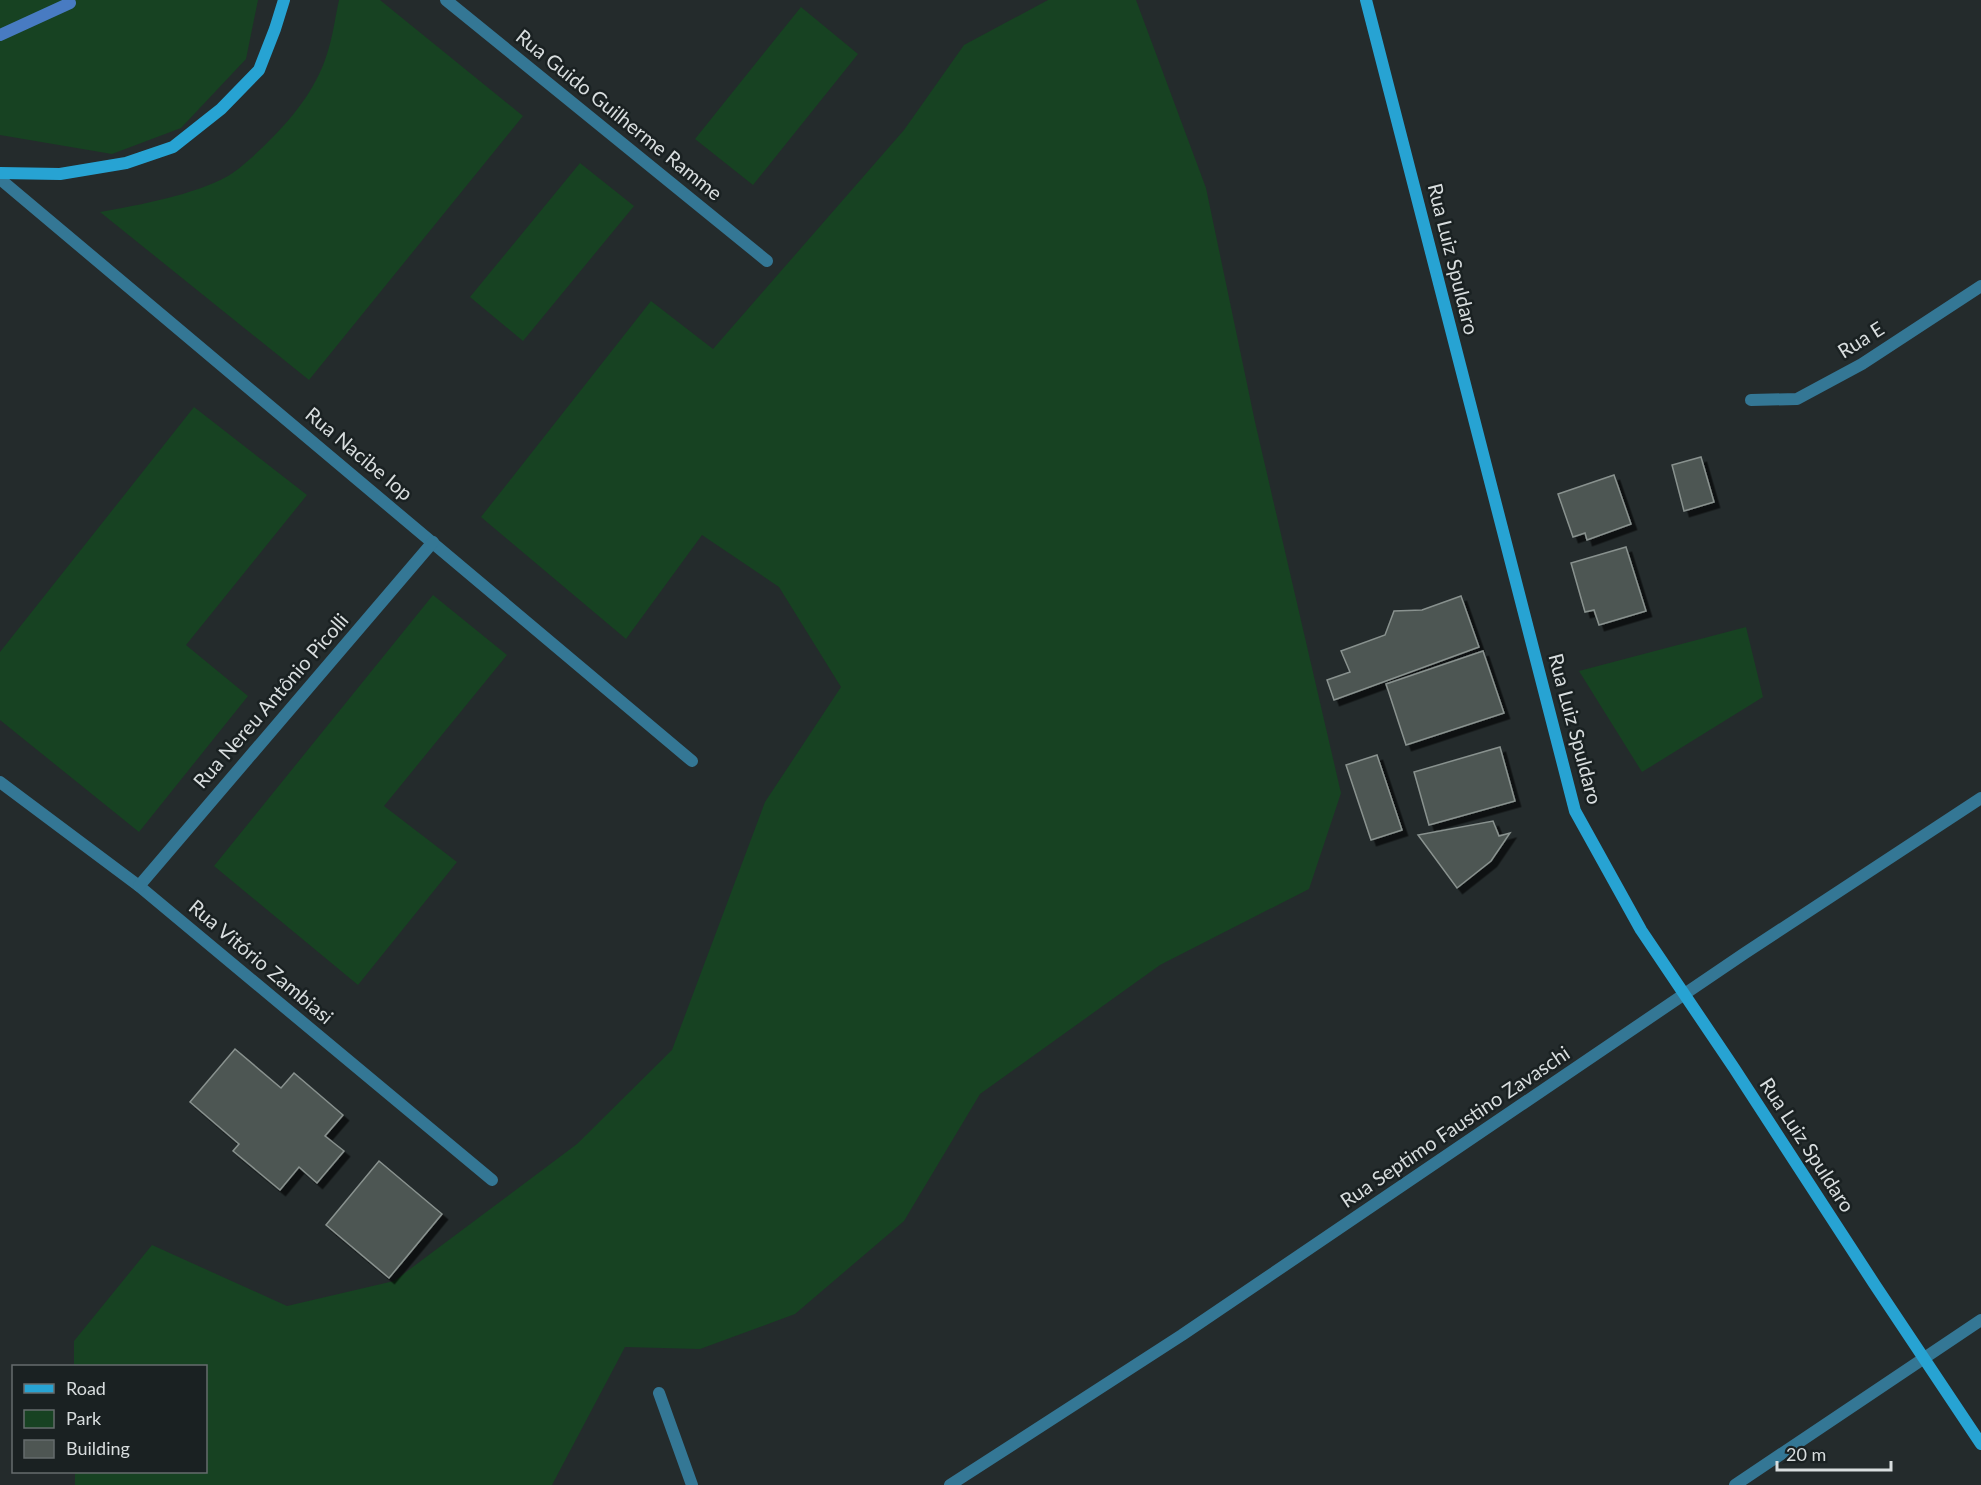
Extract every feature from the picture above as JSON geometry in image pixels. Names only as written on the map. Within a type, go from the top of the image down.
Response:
[{"type":"street","points":[[0,173],[60,174],[126,163],[173,147],[221,109],[259,70],[284,0]]},
{"type":"street","name":"Rua Guido Guilherme Ramme","points":[[446,0],[767,261]]},
{"type":"street","name":"Rua Luiz Spuldaro","points":[[1366,0],[1575,812],[1641,930],[1981,1444]]},
{"type":"street","name":"Rua Nacibe Iop","points":[[0,179],[692,761]]},
{"type":"street","name":"Rua E","points":[[1751,400],[1797,399],[1862,364],[1981,286]]},
{"type":"street","name":"Rua Nereu Antônio Picolli","points":[[139,886],[433,542]]},
{"type":"street","name":"Rua Vitório Zambiasi","points":[[0,782],[139,886],[492,1180]]},
{"type":"street","name":"Rua Septimo Faustino Zavaschi","points":[[950,1485],[1182,1335],[1981,798]]},
{"type":"street","points":[[1735,1485],[1981,1320]]},
{"type":"street","points":[[659,1393],[692,1485]]},
{"type":"green space","points":[[0,0],[258,0],[246,59],[181,128],[112,154],[0,135]]},
{"type":"green space","points":[[339,0],[380,0],[523,116],[309,380],[100,212],[199,189],[228,176],[246,163],[292,116],[316,80],[329,47]]},
{"type":"green space","points":[[1048,0],[1136,0],[1206,188],[1255,422],[1341,793],[1309,889],[1160,965],[980,1094],[904,1221],[795,1314],[700,1349],[625,1347],[552,1485],[75,1485],[75,1473],[207,1473],[207,1365],[74,1365],[74,1341],[152,1245],[287,1306],[394,1281],[577,1144],[672,1050],[765,802],[841,687],[779,587],[702,535],[626,639],[481,517],[651,301],[713,349],[904,130],[964,45]]},
{"type":"green space","points":[[801,7],[858,54],[753,185],[695,139]]},
{"type":"green space","points":[[580,163],[634,206],[523,341],[470,297]]},
{"type":"green space","points":[[194,407],[307,495],[186,645],[248,696],[139,832],[0,720],[0,652]]},
{"type":"green space","points":[[433,595],[507,655],[384,806],[457,862],[358,985],[214,866]]},
{"type":"green space","points":[[1746,627],[1763,697],[1642,772],[1579,671]]},
{"type":"building","points":[[1701,457],[1714,502],[1684,511],[1672,465]]},
{"type":"building","points":[[1614,475],[1631,524],[1587,540],[1585,533],[1573,537],[1558,494]]},
{"type":"building","points":[[1626,547],[1646,611],[1599,625],[1594,610],[1585,612],[1571,563]]},
{"type":"building","points":[[1461,596],[1479,647],[1334,700],[1327,680],[1350,672],[1341,651],[1385,635],[1394,611],[1422,610]]},
{"type":"building","points":[[1483,651],[1504,713],[1406,745],[1386,684]]},
{"type":"building","points":[[1500,747],[1515,801],[1429,825],[1414,772]]},
{"type":"building","points":[[1377,755],[1402,830],[1371,840],[1346,765]]},
{"type":"building","points":[[1493,821],[1499,836],[1510,833],[1491,861],[1457,888],[1418,835]]},
{"type":"building","points":[[235,1049],[281,1088],[294,1073],[343,1115],[325,1136],[344,1151],[317,1183],[299,1167],[280,1190],[233,1151],[239,1144],[190,1102]]},
{"type":"building","points":[[379,1161],[442,1214],[389,1278],[326,1225]]},
{"type":"waterway","points":[[0,35],[70,3]]}]
